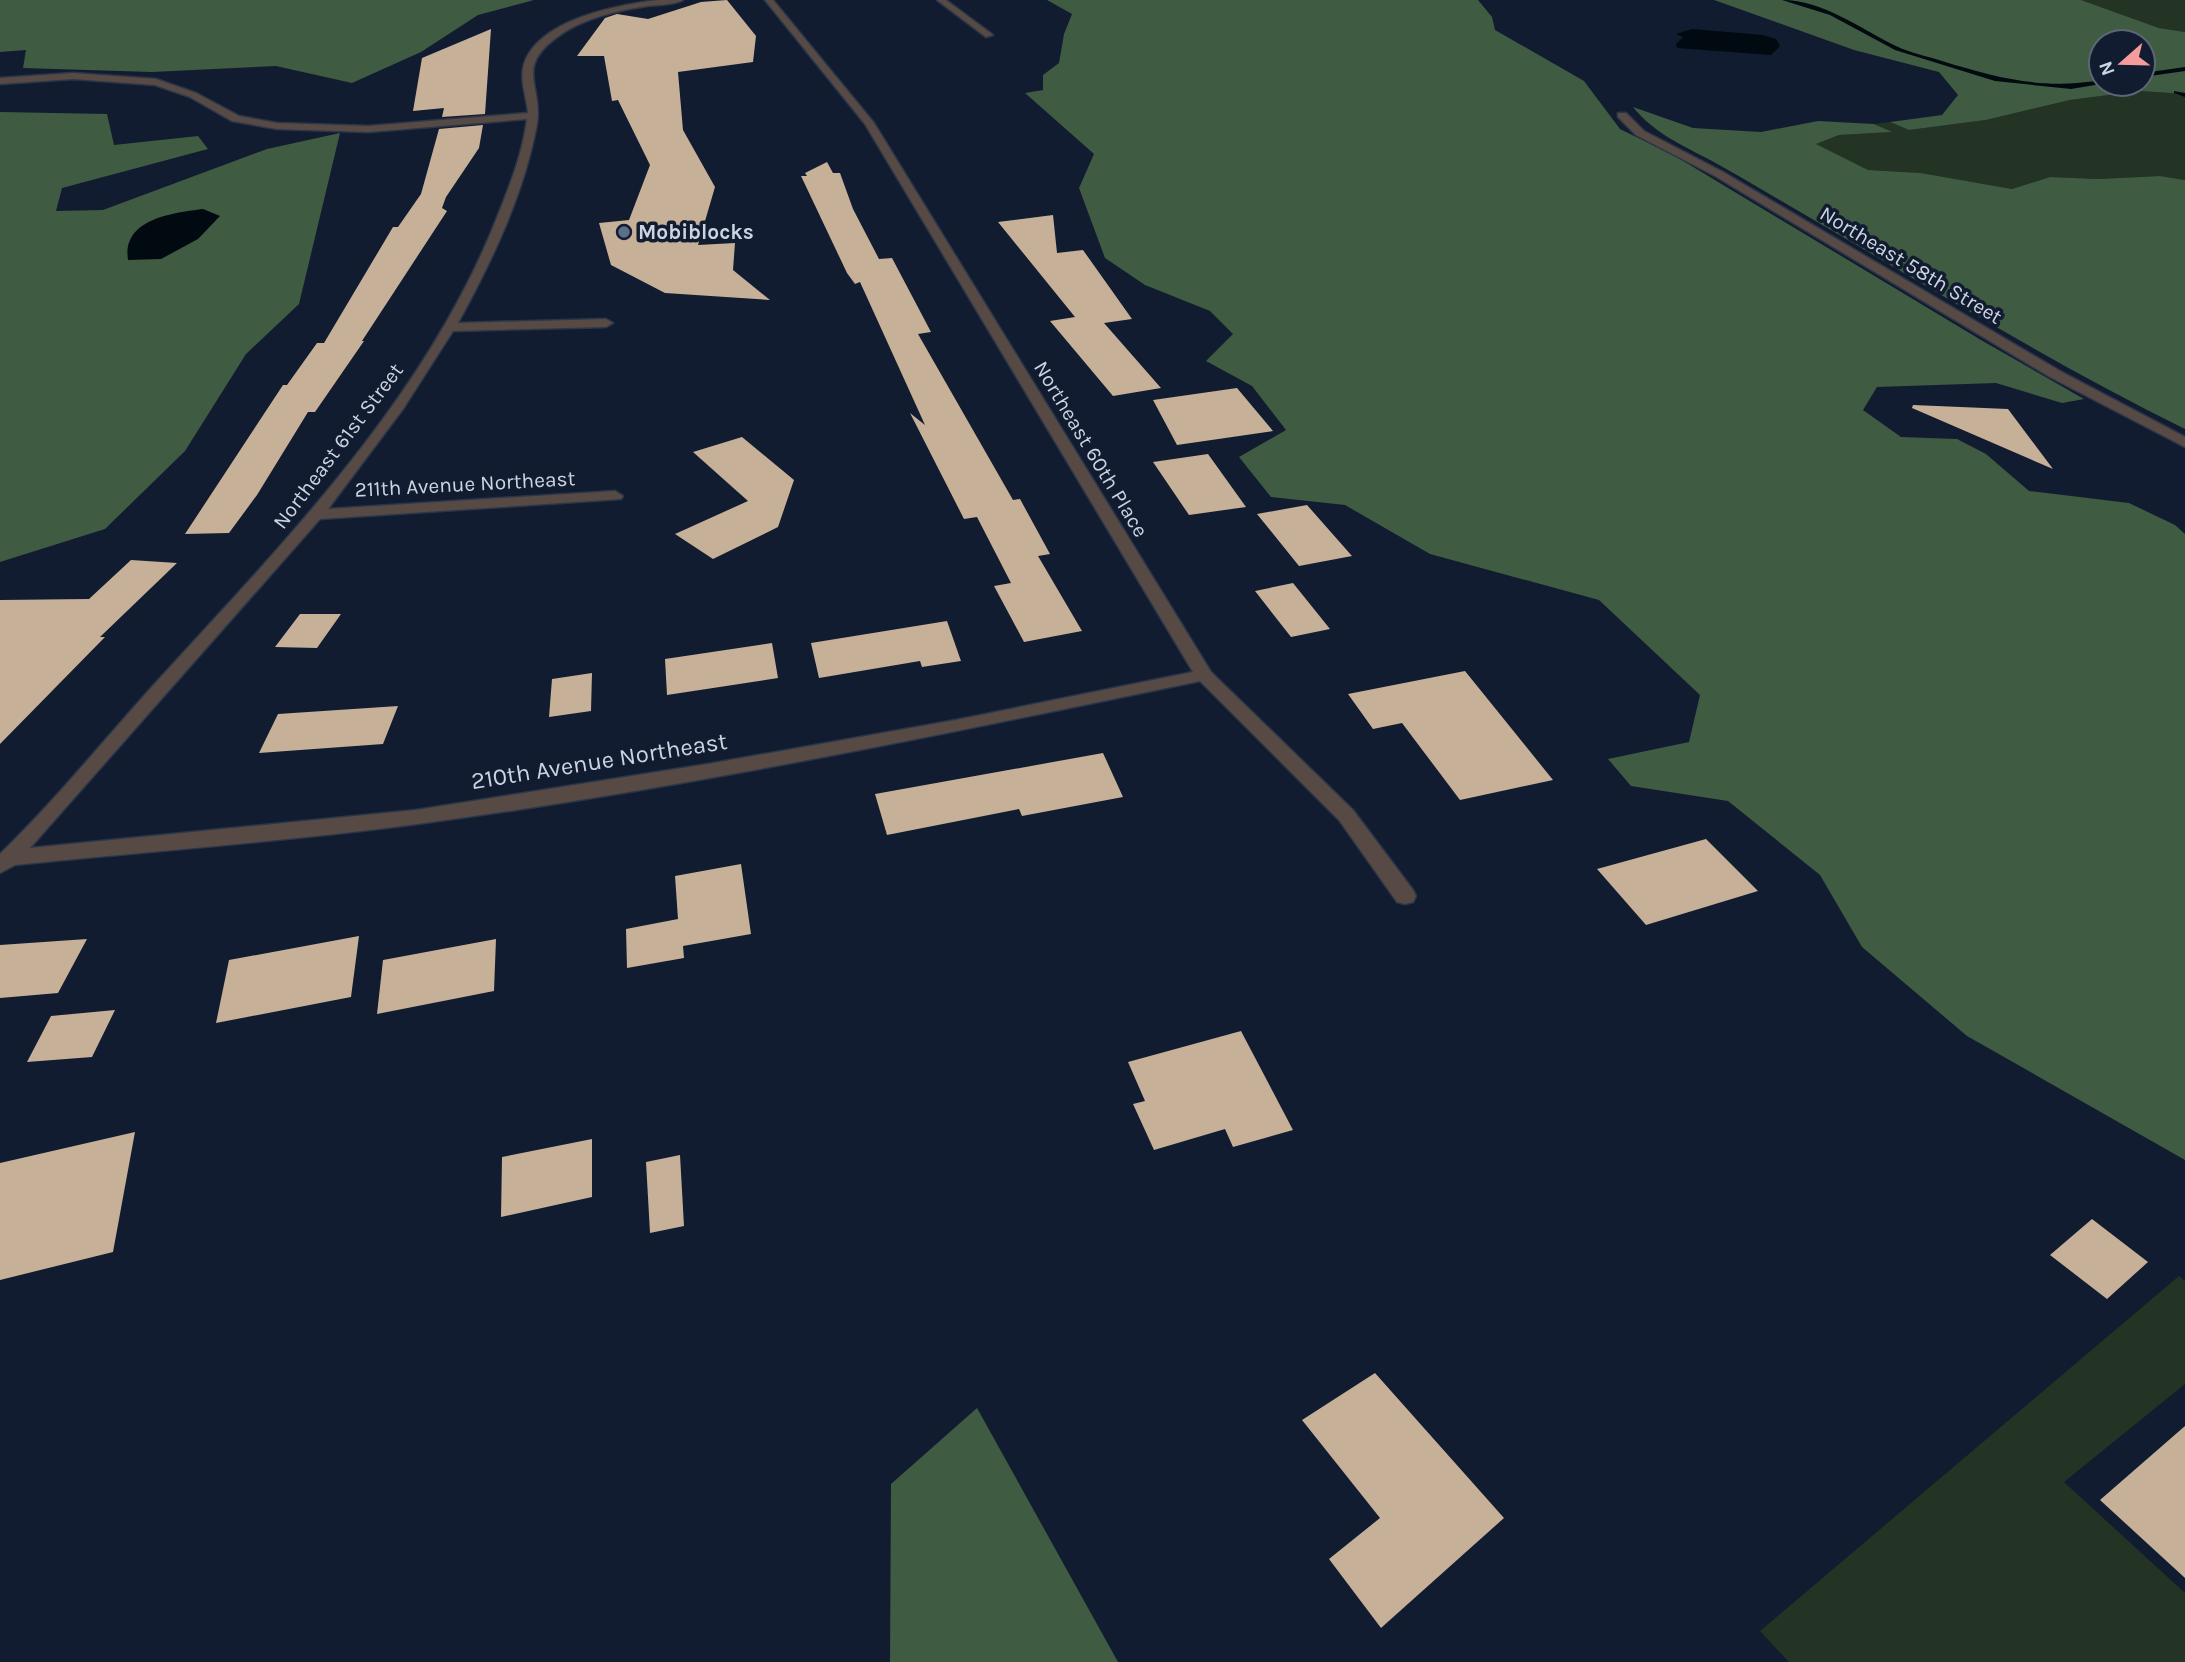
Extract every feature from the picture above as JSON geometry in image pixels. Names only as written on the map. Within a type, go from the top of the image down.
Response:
[{"type":"street","name":"Northeast 61st Street","points":[[5,861],[318,514],[389,420],[476,281],[507,209],[525,156],[533,116],[526,73],[539,47],[557,34],[614,10],[679,0]]},
{"type":"street","name":"Northeast 60th Place","points":[[769,0],[869,124],[1204,675],[1346,815],[1405,896]]},
{"type":"street","points":[[941,0],[989,35]]},
{"type":"street","points":[[0,80],[73,76],[156,82],[193,95],[236,119],[276,126],[368,129],[533,116]]},
{"type":"street","name":"Northeast 58th Street","points":[[1622,115],[1640,132],[1719,174],[2055,374],[2185,443]]},
{"type":"street","points":[[449,327],[606,323]]},
{"type":"street","name":"211th Avenue Northeast","points":[[318,514],[615,496]]},
{"type":"street","name":"210th Avenue Northeast","points":[[5,861],[416,817],[722,768],[956,726],[1204,675]]},
{"type":"green space","points":[[0,0],[534,0],[478,15],[421,52],[352,83],[276,66],[152,72],[23,68],[26,50],[0,52]]},
{"type":"green space","points":[[1047,0],[1478,0],[1492,17],[1495,30],[1584,81],[1620,129],[1675,156],[2084,399],[2062,403],[1996,383],[1877,387],[1863,410],[1901,437],[1957,439],[1986,454],[2029,491],[2129,503],[2175,525],[2185,534],[2185,1160],[1967,1036],[1862,947],[1820,875],[1728,801],[1631,786],[1608,759],[1689,742],[1700,695],[1599,600],[1430,554],[1345,505],[1271,497],[1239,457],[1286,430],[1252,386],[1206,361],[1233,334],[1210,311],[1145,285],[1105,258],[1079,188],[1094,154],[1025,93],[1043,90],[1043,75],[1059,63],[1064,34],[1072,14]]},
{"type":"green space","points":[[1714,0],[2081,0],[2159,28],[2185,32],[2185,94],[2157,92],[2157,28],[2087,28],[2087,98],[1986,120],[1909,130],[1890,122],[1942,115],[1958,95],[1939,72],[1854,50]]},
{"type":"green space","points":[[2081,0],[2185,0],[2185,32],[2159,28]]},
{"type":"green space","points":[[2157,92],[2185,94],[2185,180],[2160,176],[2098,179],[2050,177],[2012,189],[1921,173],[1868,170],[1815,144],[1839,135],[1890,132],[1874,124],[1890,122],[1909,130],[1986,120],[2070,100],[2157,98]]},
{"type":"green space","points":[[1633,107],[1693,128],[1761,132],[1818,121],[1874,124],[1892,132],[1839,135],[1816,144],[1868,170],[1921,173],[2012,189],[2050,177],[2098,179],[2160,176],[2185,180],[2185,429],[2035,349],[1670,138],[1650,125]]},
{"type":"green space","points":[[0,112],[107,114],[114,145],[198,136],[208,149],[62,188],[56,211],[103,210],[267,149],[340,133],[299,304],[246,354],[185,451],[105,529],[0,562]]},
{"type":"green space","points":[[2179,1276],[2185,1281],[2185,1384],[2064,1482],[2185,1593],[2185,1662],[1789,1662],[1760,1631]]},
{"type":"green space","points":[[977,1408],[1118,1662],[890,1662],[891,1484]]},
{"type":"shaded area","points":[[1692,29],[1763,35],[1776,39],[1780,46],[1771,55],[1677,48],[1676,44],[1683,37],[1676,34]]},
{"type":"shaded area","points":[[203,209],[220,216],[198,239],[161,259],[128,260],[128,246],[141,227],[164,216]]},
{"type":"building","points":[[727,0],[756,36],[753,62],[678,72],[683,130],[715,187],[698,245],[735,243],[733,270],[770,300],[665,293],[611,265],[599,223],[629,220],[650,165],[618,100],[612,101],[604,56],[577,56],[605,18],[617,14],[648,19],[701,2]]},
{"type":"building","points":[[491,29],[485,114],[442,117],[444,108],[413,111],[422,58]]},
{"type":"building","points":[[483,125],[479,148],[446,197],[442,208],[447,211],[315,412],[308,412],[257,495],[229,533],[185,534],[283,385],[287,385],[317,343],[324,343],[393,227],[398,227],[421,194],[439,129]]},
{"type":"building","points":[[827,162],[833,173],[840,173],[853,209],[879,259],[892,258],[931,332],[918,334],[1013,500],[1020,499],[1050,554],[1038,556],[1082,631],[1024,642],[994,586],[1011,583],[977,517],[964,519],[910,413],[925,425],[860,282],[855,284],[847,273],[801,176],[807,176],[805,173]]},
{"type":"building","points":[[1053,215],[1057,253],[1083,250],[1132,319],[1104,323],[1161,388],[1113,396],[1050,321],[1075,317],[998,222]]},
{"type":"building","points":[[1237,388],[1273,431],[1177,445],[1153,400]]},
{"type":"building","points":[[1913,405],[2008,409],[2053,469],[1912,408]]},
{"type":"building","points":[[742,437],[794,480],[778,527],[713,559],[675,534],[748,501],[693,452]]},
{"type":"building","points":[[1208,454],[1246,507],[1189,515],[1153,462]]},
{"type":"building","points":[[1307,505],[1352,556],[1299,566],[1257,514]]},
{"type":"building","points":[[131,560],[177,563],[100,637],[105,637],[0,744],[0,600],[89,599]]},
{"type":"building","points":[[1293,583],[1330,629],[1291,637],[1255,591]]},
{"type":"building","points":[[300,614],[341,614],[317,648],[275,647]]},
{"type":"building","points":[[947,621],[961,661],[922,667],[920,661],[819,678],[811,643]]},
{"type":"building","points":[[772,643],[778,678],[667,695],[665,659]]},
{"type":"building","points":[[1465,671],[1553,780],[1460,800],[1402,723],[1373,729],[1348,694]]},
{"type":"building","points":[[592,673],[591,711],[549,717],[552,679]]},
{"type":"building","points":[[398,706],[383,744],[259,753],[278,714]]},
{"type":"building","points":[[1103,753],[1123,797],[1022,816],[1019,809],[887,835],[875,794]]},
{"type":"building","points":[[1706,839],[1758,891],[1646,925],[1597,869]]},
{"type":"building","points":[[741,864],[751,934],[683,946],[684,958],[627,968],[626,929],[678,919],[675,876]]},
{"type":"building","points":[[359,936],[351,997],[216,1023],[229,960]]},
{"type":"building","points":[[87,939],[58,993],[0,998],[0,945]]},
{"type":"building","points":[[496,939],[494,991],[377,1014],[383,960]]},
{"type":"building","points":[[115,1010],[92,1057],[27,1062],[51,1016]]},
{"type":"building","points":[[1241,1031],[1293,1130],[1233,1147],[1225,1129],[1154,1150],[1133,1104],[1145,1101],[1128,1062]]},
{"type":"building","points":[[135,1132],[113,1252],[0,1280],[0,1163]]},
{"type":"building","points":[[592,1139],[592,1197],[501,1217],[502,1157]]},
{"type":"building","points":[[680,1155],[684,1226],[650,1233],[646,1162]]},
{"type":"building","points":[[2092,1219],[2148,1262],[2107,1299],[2050,1255]]},
{"type":"building","points":[[1375,1373],[1504,1518],[1381,1628],[1329,1559],[1380,1518],[1302,1420]]},
{"type":"building","points":[[2185,1426],[2185,1578],[2100,1500]]},
{"type":"waterway","points":[[1785,0],[1832,14],[1897,49],[1997,80],[2071,87],[2087,84]]},
{"type":"waterway","points":[[2157,73],[2185,69]]},
{"type":"waterway","points":[[2176,92],[2185,95]]},
{"type":"place","name":"Mobiblocks","points":[[624,232]]}]
